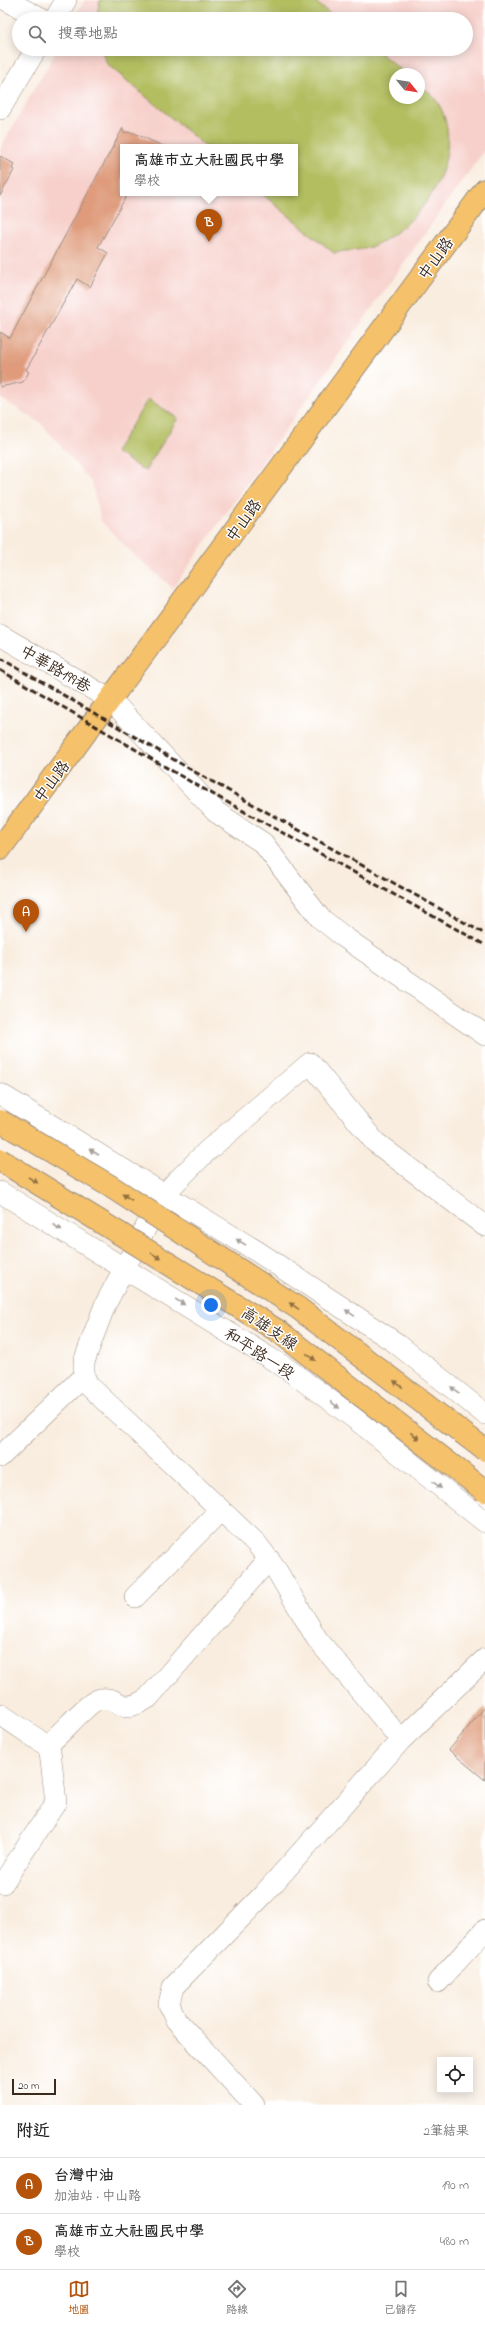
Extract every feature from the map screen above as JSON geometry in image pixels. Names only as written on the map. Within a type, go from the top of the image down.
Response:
[{"type":"main road","name":"中山路","points":[[0,849],[485,190]]},
{"type":"main road","name":"高雄支線","points":[[0,1121],[110,1186],[298,1308],[485,1450]]},
{"type":"main road","name":"高雄支線","points":[[0,1160],[278,1331],[485,1491]]},
{"type":"street","points":[[6,0],[28,12]]},
{"type":"street","points":[[58,12],[66,0]]},
{"type":"street","points":[[0,109],[32,56]]},
{"type":"street","name":"中華路199巷","points":[[0,635],[111,700],[216,812],[263,843],[320,918],[344,937],[485,1035]]},
{"type":"street","points":[[401,1740],[317,1639],[269,1559],[257,1544],[88,1385],[84,1376],[84,1362],[105,1305],[163,1195],[207,1151],[310,1063],[375,1142],[485,1226]]},
{"type":"street","points":[[0,1094],[258,1252],[396,1343],[485,1414]]},
{"type":"street","points":[[0,1133],[55,1128]]},
{"type":"street","name":"和平路一段","points":[[0,1192],[286,1368],[358,1421],[485,1522]]},
{"type":"street","points":[[0,1457],[84,1376]]},
{"type":"street","points":[[135,1597],[221,1510]]},
{"type":"street","points":[[0,1714],[43,1743],[49,1743],[90,1704],[99,1699],[111,1701],[126,1708],[139,1704],[148,1698],[269,1559]]},
{"type":"street","points":[[254,2105],[176,2020],[168,2004],[173,1987],[263,1895],[401,1740],[485,1659]]},
{"type":"street","points":[[3,1883],[56,1802],[49,1743]]},
{"type":"street","points":[[438,1982],[485,1930]]},
{"type":"shaded area","points":[[85,0],[485,0],[485,149],[173,588],[134,555],[101,521],[92,483],[41,423],[0,398],[0,149],[53,56],[473,56],[473,12],[78,12]]},
{"type":"green space","points":[[100,0],[313,0],[328,12],[97,12]]},
{"type":"green space","points":[[104,56],[384,56],[399,68],[389,68],[389,104],[425,104],[425,89],[438,103],[445,119],[448,137],[447,154],[442,172],[435,188],[414,217],[385,240],[376,245],[363,249],[334,253],[265,196],[298,196],[298,144],[202,144],[107,64]]},
{"type":"green space","points":[[148,399],[178,418],[145,471],[115,452]]},
{"type":"building","points":[[123,128],[123,132],[134,133],[158,144],[120,144],[120,196],[126,196],[98,247],[108,253],[90,287],[77,279],[26,370],[29,372],[23,382],[0,387],[0,332],[10,338]]},
{"type":"building","points":[[0,156],[14,164],[12,169],[14,170],[0,196]]},
{"type":"building","points":[[485,1707],[485,1780],[449,1750]]},
{"type":"railway","points":[[0,658],[195,772],[485,934]]},
{"type":"railway","points":[[0,670],[191,782],[485,945]]},
{"type":"place","name":"高雄市立大社國民中學","points":[[209,242]]},
{"type":"place","name":"台灣中油","points":[[26,932]]}]
